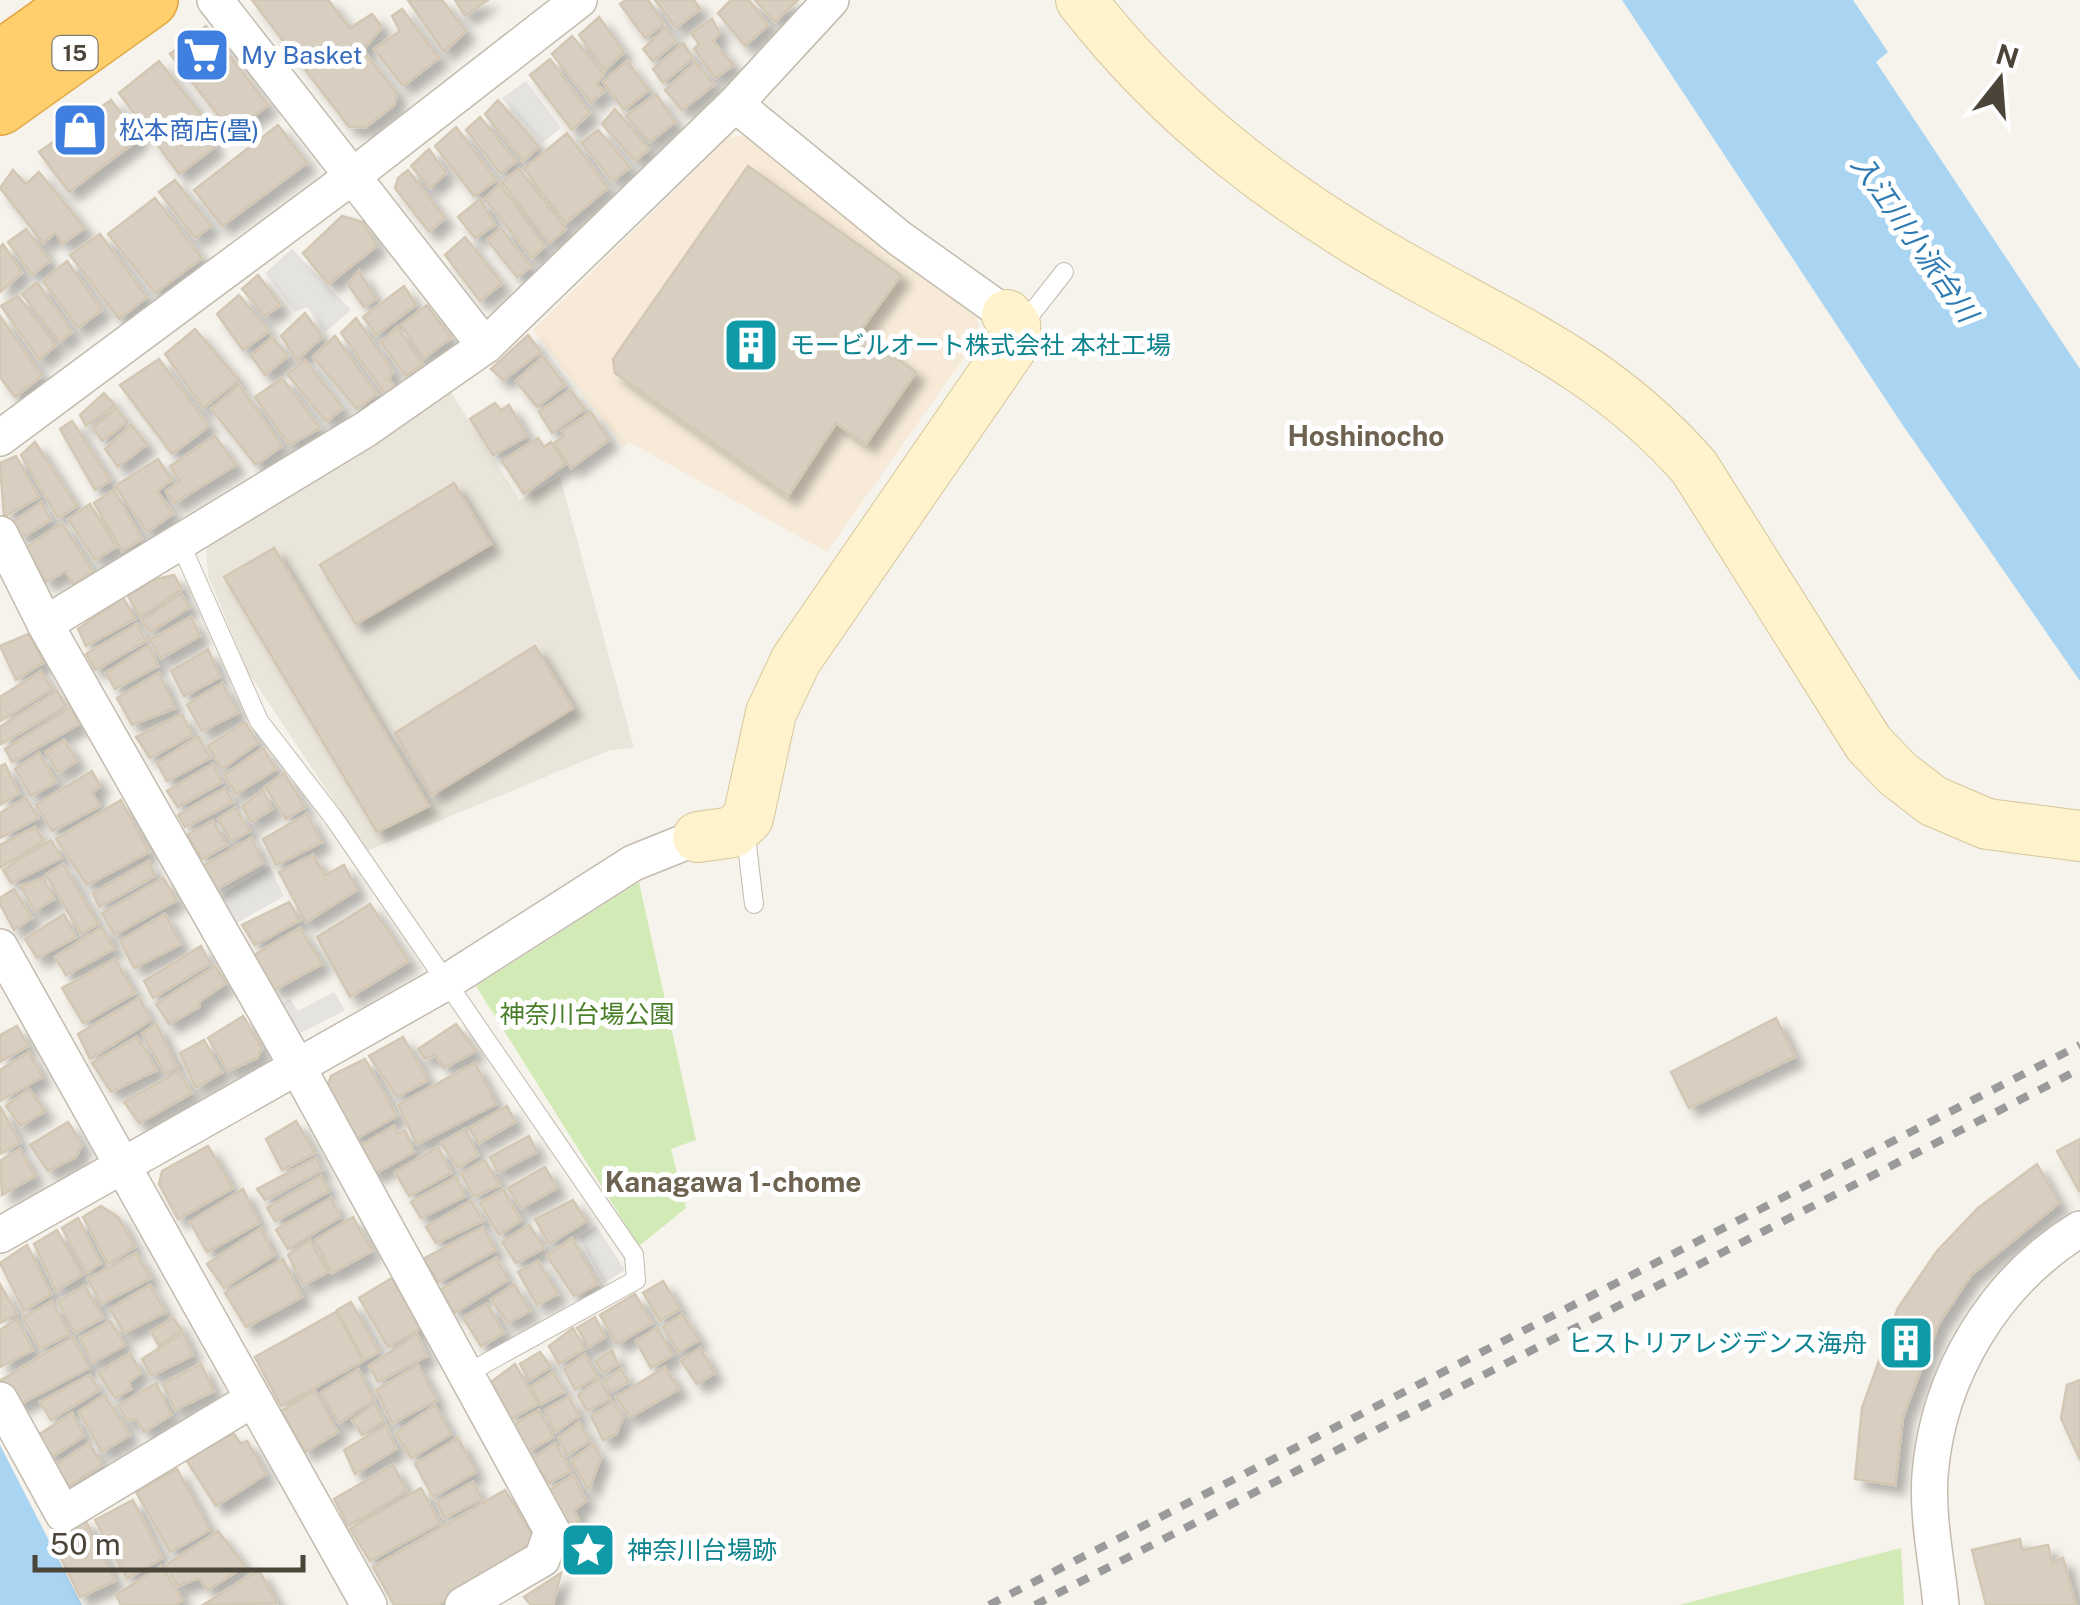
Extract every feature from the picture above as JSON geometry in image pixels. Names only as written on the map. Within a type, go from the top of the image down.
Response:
[{"type":"highway","points":[[0,18],[26,0]]},
{"type":"highway","points":[[0,59],[83,0]]},
{"type":"highway","name":"15","points":[[0,107],[150,0]]},
{"type":"street","points":[[215,0],[486,346]]},
{"type":"street","points":[[0,438],[354,175],[579,0]]},
{"type":"street","points":[[45,624],[181,545],[366,429],[486,346],[736,104],[831,0]]},
{"type":"street","points":[[1081,0],[1176,109],[1241,164],[1316,216],[1420,277],[1534,336],[1606,382],[1664,433],[1694,467],[1870,744],[1916,789],[1986,824],[2080,836]]},
{"type":"street","points":[[0,1236],[445,983],[633,863],[721,830],[796,660],[1016,341],[1012,324],[899,238],[736,104]]},
{"type":"street","points":[[0,534],[45,624],[297,1066],[552,1531],[542,1559],[463,1605]]},
{"type":"street","points":[[0,948],[368,1605]]},
{"type":"street","points":[[1941,1605],[1930,1478],[1947,1396],[1981,1324],[2030,1268],[2080,1229]]},
{"type":"street","points":[[0,1400],[63,1514],[253,1400]]},
{"type":"lane","points":[[1012,324],[1064,272]]},
{"type":"lane","points":[[181,545],[259,721],[333,818],[634,1256],[636,1280],[466,1374]]},
{"type":"lane","points":[[721,830],[754,904]]},
{"type":"shaded area","points":[[526,81],[561,128],[542,143],[502,98]]},
{"type":"shaded area","points":[[754,136],[976,309],[980,335],[827,552],[629,442],[624,447],[533,330],[728,137]]},
{"type":"shaded area","points":[[292,249],[351,310],[325,332],[307,307],[295,312],[265,273]]},
{"type":"shaded area","points":[[448,388],[520,500],[560,477],[634,748],[610,750],[367,851],[248,672],[208,576],[206,544]]},
{"type":"shaded area","points":[[269,866],[284,896],[235,924],[218,898]]},
{"type":"shaded area","points":[[334,992],[345,1010],[297,1035],[277,1006],[290,999],[298,1011]]},
{"type":"shaded area","points":[[596,1226],[625,1270],[604,1283],[579,1237]]},
{"type":"green space","name":"神奈川台場公園","points":[[639,882],[696,1140],[671,1149],[686,1208],[639,1246],[476,986]]},
{"type":"green space","points":[[1901,1548],[1904,1605],[1679,1605]]},
{"type":"water","name":"入江川小派台川","points":[[1622,0],[1853,0],[1888,52],[1876,62],[2080,369],[2080,681],[1902,424]]},
{"type":"water","points":[[0,1445],[82,1605],[0,1605]]},
{"type":"building","points":[[252,0],[328,0],[350,28],[372,14],[382,27],[363,50],[397,93],[394,105],[366,127],[349,127]]},
{"type":"building","points":[[408,0],[442,0],[466,31],[444,52]]},
{"type":"building","points":[[455,0],[488,0],[465,16]]},
{"type":"building","points":[[626,0],[648,0],[664,24],[645,38],[620,4]]},
{"type":"building","points":[[655,0],[694,0],[700,9],[676,28]]},
{"type":"building","points":[[731,0],[749,0],[768,25],[745,46],[718,13]]},
{"type":"building","points":[[755,0],[798,0],[775,22]]},
{"type":"building","points":[[402,9],[439,58],[403,86],[374,49],[400,31],[392,16]]},
{"type":"building","points":[[599,17],[624,52],[605,70],[579,35]]},
{"type":"building","points":[[712,19],[720,33],[713,41],[734,65],[715,78],[694,49],[699,44],[691,33]]},
{"type":"building","points":[[206,26],[268,105],[232,133],[170,54]]},
{"type":"building","points":[[666,27],[676,42],[653,61],[643,49]]},
{"type":"building","points":[[572,36],[604,74],[596,84],[605,91],[591,103],[552,54]]},
{"type":"building","points":[[683,43],[693,58],[663,83],[653,69]]},
{"type":"building","points":[[550,59],[590,113],[572,130],[530,75]]},
{"type":"building","points":[[159,61],[214,131],[207,136],[215,147],[179,174],[119,93]]},
{"type":"building","points":[[627,61],[649,90],[624,110],[603,82]]},
{"type":"building","points":[[695,62],[714,85],[682,110],[665,90]]},
{"type":"building","points":[[656,94],[675,122],[650,142],[626,116]]},
{"type":"building","points":[[111,100],[140,138],[69,192],[39,152]]},
{"type":"building","points":[[498,100],[539,147],[523,161],[485,114]]},
{"type":"building","points":[[615,109],[649,149],[635,161],[602,124]]},
{"type":"building","points":[[480,117],[516,161],[501,174],[466,130]]},
{"type":"building","points":[[278,125],[307,163],[222,226],[194,190]]},
{"type":"building","points":[[456,127],[496,180],[474,196],[435,146]]},
{"type":"building","points":[[598,130],[630,167],[613,181],[581,143]]},
{"type":"building","points":[[567,133],[608,188],[566,223],[524,169]]},
{"type":"building","points":[[429,149],[446,173],[430,188],[411,166]]},
{"type":"building","name":"モービルオート株式会社 本社工場","points":[[748,166],[901,275],[860,331],[916,372],[866,444],[836,423],[788,496],[615,373],[613,359]]},
{"type":"building","points":[[519,169],[566,229],[549,243],[502,182]]},
{"type":"building","points":[[13,170],[26,184],[39,172],[85,228],[62,244],[56,232],[43,243],[0,188]]},
{"type":"building","points":[[408,170],[445,218],[429,232],[395,188],[398,178]]},
{"type":"building","points":[[175,180],[211,226],[195,238],[159,192]]},
{"type":"building","points":[[500,184],[545,246],[532,258],[485,199]]},
{"type":"building","points":[[155,198],[202,258],[155,293],[108,234]]},
{"type":"building","points":[[480,199],[495,225],[475,238],[458,217]]},
{"type":"building","points":[[342,216],[363,222],[377,246],[328,284],[303,253]]},
{"type":"building","points":[[501,228],[531,267],[517,277],[487,240]]},
{"type":"building","points":[[26,229],[50,261],[32,275],[8,242]]},
{"type":"building","points":[[100,234],[147,297],[119,319],[70,255]]},
{"type":"building","points":[[465,237],[502,283],[480,301],[445,255]]},
{"type":"building","points":[[3,244],[22,273],[0,292],[0,247]]},
{"type":"building","points":[[67,261],[102,310],[78,328],[43,281]]},
{"type":"building","points":[[359,271],[376,299],[364,307],[348,285]]},
{"type":"building","points":[[258,275],[281,305],[265,316],[242,289]]},
{"type":"building","points":[[37,282],[72,332],[60,342],[22,294]]},
{"type":"building","points":[[404,286],[416,305],[376,335],[363,317]]},
{"type":"building","points":[[239,295],[269,331],[243,350],[217,314]]},
{"type":"building","points":[[18,296],[56,345],[39,360],[1,306]]},
{"type":"building","points":[[427,305],[451,338],[424,358],[401,325]]},
{"type":"building","points":[[305,313],[322,337],[297,360],[281,336]]},
{"type":"building","points":[[0,316],[42,376],[15,397],[0,377]]},
{"type":"building","points":[[356,318],[393,371],[389,379],[395,387],[384,393],[341,333]]},
{"type":"building","points":[[397,327],[423,364],[406,376],[381,343]]},
{"type":"building","points":[[195,329],[239,380],[203,408],[165,354]]},
{"type":"building","points":[[528,335],[541,352],[503,380],[491,369]]},
{"type":"building","points":[[335,336],[377,394],[357,409],[313,357]]},
{"type":"building","points":[[272,337],[288,356],[265,375],[251,356]]},
{"type":"building","points":[[543,356],[565,385],[537,407],[516,381]]},
{"type":"building","points":[[159,359],[209,426],[172,454],[120,385]]},
{"type":"building","points":[[305,360],[343,408],[326,422],[287,374]]},
{"type":"building","points":[[282,378],[320,428],[289,445],[255,397]]},
{"type":"building","points":[[239,385],[282,446],[256,465],[211,409]]},
{"type":"building","points":[[570,390],[585,409],[552,433],[539,412]]},
{"type":"building","points":[[104,393],[115,405],[86,426],[80,415]]},
{"type":"building","points":[[495,403],[501,410],[509,405],[527,436],[493,455],[470,419]]},
{"type":"building","points":[[116,408],[128,422],[102,441],[93,428]]},
{"type":"building","points":[[591,412],[609,440],[571,468],[554,443],[564,436],[562,431]]},
{"type":"building","points":[[72,421],[111,480],[95,490],[60,429]]},
{"type":"building","points":[[131,424],[147,444],[118,467],[105,449]]},
{"type":"building","points":[[215,436],[236,465],[174,503],[166,491],[180,481],[170,466]]},
{"type":"building","points":[[538,438],[544,447],[551,442],[565,464],[524,494],[502,461]]},
{"type":"building","points":[[35,442],[77,506],[58,518],[21,455]]},
{"type":"building","points":[[16,456],[39,497],[4,517],[0,463]]},
{"type":"building","points":[[158,459],[172,480],[157,491],[173,514],[147,532],[115,486]]},
{"type":"building","points":[[454,483],[491,544],[356,624],[320,565]]},
{"type":"building","points":[[114,490],[142,539],[122,551],[94,503]]},
{"type":"building","points":[[41,502],[51,520],[21,538],[12,523]]},
{"type":"building","points":[[90,504],[116,547],[95,560],[68,519]]},
{"type":"building","points":[[62,523],[93,572],[73,584],[66,571],[46,582],[25,548]]},
{"type":"building","points":[[274,548],[429,806],[377,832],[224,577]]},
{"type":"building","points":[[174,575],[182,589],[140,617],[128,596],[153,580]]},
{"type":"building","points":[[181,594],[190,607],[150,632],[142,621]]},
{"type":"building","points":[[123,597],[135,619],[86,646],[78,629]]},
{"type":"building","points":[[191,617],[200,636],[161,658],[150,640]]},
{"type":"building","points":[[137,624],[146,641],[95,670],[86,654]]},
{"type":"building","points":[[28,634],[44,662],[16,680],[0,646]]},
{"type":"building","points":[[149,645],[158,666],[115,689],[106,673]]},
{"type":"building","points":[[535,646],[573,708],[432,795],[395,733]]},
{"type":"building","points":[[208,649],[220,677],[184,696],[171,671]]},
{"type":"building","points":[[41,671],[52,689],[0,721],[0,697]]},
{"type":"building","points":[[159,673],[175,708],[132,725],[117,698]]},
{"type":"building","points":[[222,683],[238,713],[202,731],[187,705]]},
{"type":"building","points":[[57,691],[66,706],[1,744],[0,727]]},
{"type":"building","points":[[71,707],[79,724],[12,762],[5,749]]},
{"type":"building","points":[[182,714],[192,735],[150,758],[136,737]]},
{"type":"building","points":[[245,722],[258,743],[222,769],[208,746]]},
{"type":"building","points":[[198,736],[210,758],[167,781],[157,763]]},
{"type":"building","points":[[64,740],[77,761],[58,773],[46,752]]},
{"type":"building","points":[[263,748],[276,769],[236,794],[224,775]]},
{"type":"building","points":[[39,753],[56,782],[31,796],[15,769]]},
{"type":"building","points":[[5,764],[19,793],[0,805],[0,766]]},
{"type":"building","points":[[213,764],[222,782],[178,807],[167,791]]},
{"type":"building","points":[[92,771],[100,786],[92,793],[100,806],[52,831],[36,805]]},
{"type":"building","points":[[284,773],[305,807],[286,819],[265,787]]},
{"type":"building","points":[[225,788],[233,802],[185,827],[178,815]]},
{"type":"building","points":[[263,790],[272,809],[251,822],[242,806]]},
{"type":"building","points":[[26,798],[38,818],[0,838],[0,813]]},
{"type":"building","points":[[121,800],[149,852],[87,885],[56,839]]},
{"type":"building","points":[[235,808],[250,831],[231,841],[218,819]]},
{"type":"building","points":[[307,814],[322,842],[276,865],[263,839]]},
{"type":"building","points":[[213,821],[227,845],[202,859],[187,835]]},
{"type":"building","points":[[35,827],[44,840],[0,868],[0,845]]},
{"type":"building","points":[[251,838],[263,863],[215,890],[201,867]]},
{"type":"building","points":[[51,840],[61,858],[11,883],[3,870]]},
{"type":"building","points":[[313,855],[325,875],[344,865],[357,890],[306,922],[279,872]]},
{"type":"building","points":[[149,861],[155,876],[99,907],[93,893]]},
{"type":"building","points":[[63,864],[98,924],[81,934],[46,875]]},
{"type":"building","points":[[43,878],[54,899],[34,911],[21,886]]},
{"type":"building","points":[[163,878],[177,900],[114,935],[102,913]]},
{"type":"building","points":[[14,889],[32,918],[14,930],[0,898]]},
{"type":"building","points":[[289,902],[300,920],[255,945],[242,925]]},
{"type":"building","points":[[370,904],[409,961],[350,997],[317,937]]},
{"type":"building","points":[[64,914],[76,937],[37,958],[25,939]]},
{"type":"building","points":[[165,914],[181,944],[134,968],[120,941]]},
{"type":"building","points":[[102,927],[114,949],[66,975],[55,957]]},
{"type":"building","points":[[300,928],[322,964],[274,990],[254,955]]},
{"type":"building","points":[[201,946],[210,964],[153,998],[144,981]]},
{"type":"building","points":[[115,959],[135,993],[83,1023],[62,988]]},
{"type":"building","points":[[215,966],[226,983],[200,1001],[199,1007],[169,1024],[156,1004]]},
{"type":"building","points":[[139,998],[151,1020],[90,1059],[78,1034]]},
{"type":"building","points":[[243,1016],[262,1048],[257,1058],[228,1071],[208,1038]]},
{"type":"building","points":[[1776,1018],[1795,1057],[1689,1108],[1671,1072]]},
{"type":"building","points":[[156,1023],[177,1067],[165,1073],[142,1034]]},
{"type":"building","points":[[456,1024],[476,1051],[444,1068],[435,1054],[425,1059],[418,1049]]},
{"type":"building","points":[[17,1026],[28,1046],[0,1062],[0,1035]]},
{"type":"building","points":[[137,1037],[157,1070],[111,1092],[92,1063]]},
{"type":"building","points":[[403,1037],[428,1080],[397,1097],[369,1056]]},
{"type":"building","points":[[204,1040],[222,1072],[196,1088],[180,1053]]},
{"type":"building","points":[[29,1052],[42,1077],[0,1101],[0,1070]]},
{"type":"building","points":[[365,1059],[397,1116],[353,1140],[325,1092],[331,1076]]},
{"type":"building","points":[[475,1063],[496,1104],[417,1144],[398,1105]]},
{"type":"building","points":[[179,1071],[192,1093],[139,1123],[124,1102]]},
{"type":"building","points":[[29,1089],[45,1111],[21,1126],[6,1106]]},
{"type":"building","points":[[0,1106],[20,1143],[0,1154]]},
{"type":"building","points":[[507,1106],[515,1122],[479,1143],[469,1128]]},
{"type":"building","points":[[296,1121],[315,1153],[282,1170],[266,1139]]},
{"type":"building","points":[[68,1122],[82,1144],[76,1157],[48,1171],[30,1145]]},
{"type":"building","points":[[394,1126],[398,1134],[405,1130],[414,1152],[372,1175],[357,1148]]},
{"type":"building","points":[[465,1129],[478,1155],[458,1168],[441,1143]]},
{"type":"building","points":[[529,1136],[537,1152],[498,1172],[490,1157]]},
{"type":"building","points":[[2080,1139],[2080,1190],[2079,1191],[2057,1151]]},
{"type":"building","points":[[208,1146],[233,1188],[178,1219],[159,1184],[162,1171]]},
{"type":"building","points":[[438,1147],[451,1173],[409,1196],[395,1172]]},
{"type":"building","points":[[20,1149],[35,1176],[2,1195],[0,1161]]},
{"type":"building","points":[[316,1158],[322,1170],[265,1200],[257,1189]]},
{"type":"building","points":[[484,1160],[500,1185],[474,1197],[461,1174]]},
{"type":"building","name":"ヒストリアレジデンス海舟","points":[[2037,1164],[2059,1203],[1971,1275],[1939,1323],[1903,1416],[1895,1485],[1855,1479],[1862,1408],[1898,1308],[1937,1251],[1978,1208]]},
{"type":"building","points":[[545,1167],[557,1188],[521,1208],[508,1188]]},
{"type":"building","points":[[321,1176],[329,1191],[275,1221],[267,1208]]},
{"type":"building","points":[[456,1177],[465,1196],[421,1218],[411,1202]]},
{"type":"building","points":[[243,1189],[259,1223],[207,1252],[190,1222]]},
{"type":"building","points":[[503,1189],[521,1220],[499,1235],[480,1203]]},
{"type":"building","points":[[331,1198],[340,1217],[288,1249],[276,1230]]},
{"type":"building","points":[[573,1200],[586,1221],[549,1244],[535,1219]]},
{"type":"building","points":[[471,1201],[483,1221],[436,1243],[426,1227]]},
{"type":"building","points":[[101,1206],[118,1217],[135,1247],[108,1264],[83,1217]]},
{"type":"building","points":[[353,1217],[372,1251],[332,1273],[315,1240]]},
{"type":"building","points":[[78,1218],[101,1263],[86,1273],[62,1228]]},
{"type":"building","points":[[529,1225],[544,1248],[516,1263],[502,1242]]},
{"type":"building","points":[[483,1227],[496,1250],[438,1282],[423,1259]]},
{"type":"building","points":[[261,1228],[274,1255],[224,1288],[207,1264]]},
{"type":"building","points":[[57,1230],[82,1275],[56,1291],[34,1244]]},
{"type":"building","points":[[572,1238],[598,1284],[574,1296],[547,1256]]},
{"type":"building","points":[[310,1240],[328,1272],[303,1285],[288,1255]]},
{"type":"building","points":[[27,1245],[51,1294],[24,1311],[0,1263]]},
{"type":"building","points":[[136,1253],[151,1278],[101,1304],[88,1279]]},
{"type":"building","points":[[496,1258],[508,1280],[454,1313],[440,1290]]},
{"type":"building","points":[[283,1259],[302,1297],[246,1327],[225,1293]]},
{"type":"building","points":[[538,1261],[558,1294],[537,1305],[518,1272]]},
{"type":"building","points":[[392,1278],[421,1328],[388,1347],[359,1298]]},
{"type":"building","points":[[663,1281],[680,1309],[660,1321],[643,1293]]},
{"type":"building","points":[[0,1284],[17,1314],[0,1323]]},
{"type":"building","points":[[514,1284],[530,1311],[508,1323],[491,1300]]},
{"type":"building","points":[[150,1285],[166,1312],[124,1333],[110,1309]]},
{"type":"building","points":[[85,1286],[103,1318],[75,1333],[58,1301]]},
{"type":"building","points":[[635,1294],[652,1323],[617,1344],[600,1315]]},
{"type":"building","points":[[52,1301],[70,1334],[40,1349],[23,1318]]},
{"type":"building","points":[[351,1302],[379,1352],[364,1360],[337,1310]]},
{"type":"building","points":[[487,1304],[504,1333],[481,1346],[463,1318]]},
{"type":"building","points":[[336,1312],[363,1361],[281,1406],[255,1357]]},
{"type":"building","points":[[682,1314],[699,1340],[678,1352],[663,1327]]},
{"type":"building","points":[[595,1317],[605,1337],[589,1347],[577,1328]]},
{"type":"building","points":[[173,1318],[182,1330],[159,1346],[151,1332]]},
{"type":"building","points":[[17,1319],[33,1350],[0,1367],[0,1330]]},
{"type":"building","points":[[110,1321],[125,1345],[92,1363],[80,1338]]},
{"type":"building","points":[[573,1328],[585,1349],[559,1364],[549,1346]]},
{"type":"building","points":[[657,1328],[673,1355],[651,1368],[636,1341]]},
{"type":"building","points":[[183,1333],[193,1355],[151,1376],[142,1359]]},
{"type":"building","points":[[417,1334],[427,1356],[378,1382],[369,1366]]},
{"type":"building","points":[[73,1337],[89,1368],[16,1406],[1,1380]]},
{"type":"building","points":[[700,1348],[714,1373],[697,1384],[681,1361]]},
{"type":"building","points":[[612,1350],[618,1364],[603,1373],[595,1361]]},
{"type":"building","points":[[540,1352],[551,1367],[529,1380],[520,1364]]},
{"type":"building","points":[[130,1353],[141,1373],[129,1382],[131,1389],[115,1398],[98,1373]]},
{"type":"building","points":[[585,1354],[597,1376],[575,1390],[564,1369]]},
{"type":"building","points":[[201,1364],[214,1391],[175,1410],[163,1384]]},
{"type":"building","points":[[515,1364],[538,1404],[511,1419],[491,1382]]},
{"type":"building","points":[[418,1365],[437,1400],[392,1423],[376,1390]]},
{"type":"building","points":[[665,1367],[679,1389],[630,1417],[616,1397]]},
{"type":"building","points":[[358,1369],[374,1400],[339,1423],[321,1393]]},
{"type":"building","points":[[621,1369],[629,1382],[611,1391],[604,1380]]},
{"type":"building","points":[[553,1372],[564,1392],[541,1404],[531,1387]]},
{"type":"building","points":[[90,1375],[99,1390],[51,1420],[40,1402]]},
{"type":"building","points":[[599,1379],[610,1399],[587,1411],[578,1395]]},
{"type":"building","points":[[2080,1380],[2080,1460],[2061,1418],[2067,1385]]},
{"type":"building","points":[[156,1383],[171,1415],[144,1432],[136,1419],[128,1421],[118,1406]]},
{"type":"building","points":[[315,1391],[338,1432],[305,1452],[281,1411]]},
{"type":"building","points":[[104,1395],[130,1435],[102,1452],[79,1412]]},
{"type":"building","points":[[569,1396],[579,1416],[555,1432],[545,1410]]},
{"type":"building","points":[[613,1402],[623,1417],[616,1434],[603,1440],[591,1416]]},
{"type":"building","points":[[375,1404],[384,1421],[362,1435],[352,1420]]},
{"type":"building","points":[[435,1405],[451,1434],[411,1458],[396,1433]]},
{"type":"building","points":[[539,1410],[553,1437],[527,1452],[513,1425]]},
{"type":"building","points":[[72,1413],[84,1436],[50,1458],[35,1437]]},
{"type":"building","points":[[579,1422],[590,1441],[567,1455],[559,1438]]},
{"type":"building","points":[[386,1425],[396,1449],[355,1474],[344,1450]]},
{"type":"building","points":[[234,1434],[241,1444],[247,1441],[266,1474],[216,1506],[185,1458]]},
{"type":"building","points":[[458,1438],[476,1472],[433,1497],[415,1464]]},
{"type":"building","points":[[89,1443],[102,1465],[66,1488],[51,1468]]},
{"type":"building","points":[[555,1443],[571,1471],[548,1483],[532,1459]]},
{"type":"building","points":[[593,1444],[601,1457],[589,1490],[571,1461]]},
{"type":"building","points":[[393,1465],[407,1491],[348,1526],[334,1499]]},
{"type":"building","points":[[177,1469],[210,1530],[170,1552],[136,1492]]},
{"type":"building","points":[[573,1475],[586,1501],[574,1510],[579,1520],[569,1529],[548,1491]]},
{"type":"building","points":[[473,1482],[482,1499],[444,1518],[437,1502]]},
{"type":"building","points":[[421,1488],[440,1523],[370,1561],[350,1529]]},
{"type":"building","points":[[505,1490],[535,1539],[530,1553],[437,1605],[394,1605],[373,1567]]},
{"type":"building","points":[[133,1500],[162,1558],[127,1579],[95,1520]]},
{"type":"building","points":[[85,1519],[115,1581],[80,1597],[51,1538]]},
{"type":"building","points":[[218,1531],[245,1566],[208,1590],[199,1578],[178,1586],[166,1565]]},
{"type":"building","points":[[2020,1539],[2022,1550],[2048,1545],[2052,1562],[2063,1558],[2076,1605],[1986,1605],[1972,1550]]},
{"type":"building","points":[[161,1566],[183,1600],[175,1605],[121,1605],[116,1595]]},
{"type":"building","points":[[259,1570],[277,1603],[203,1605]]},
{"type":"building","points":[[561,1573],[553,1605],[531,1605],[524,1597]]},
{"type":"railway","points":[[989,1605],[2080,1045]]},
{"type":"railway","points":[[1035,1605],[2080,1069]]},
{"type":"place","name":"My Basket","points":[[202,55]]},
{"type":"place","name":"松本商店(畳)","points":[[80,130]]},
{"type":"place","name":"モービルオート株式会社 本社工場","points":[[751,345]]},
{"type":"place","name":"ヒストリアレジデンス海舟","points":[[1906,1343]]},
{"type":"place","name":"神奈川台場跡","points":[[588,1550]]},
{"type":"district","name":"Hoshinocho","points":[[1366,435]]},
{"type":"district","name":"Kanagawa 1-chome","points":[[733,1181]]}]
